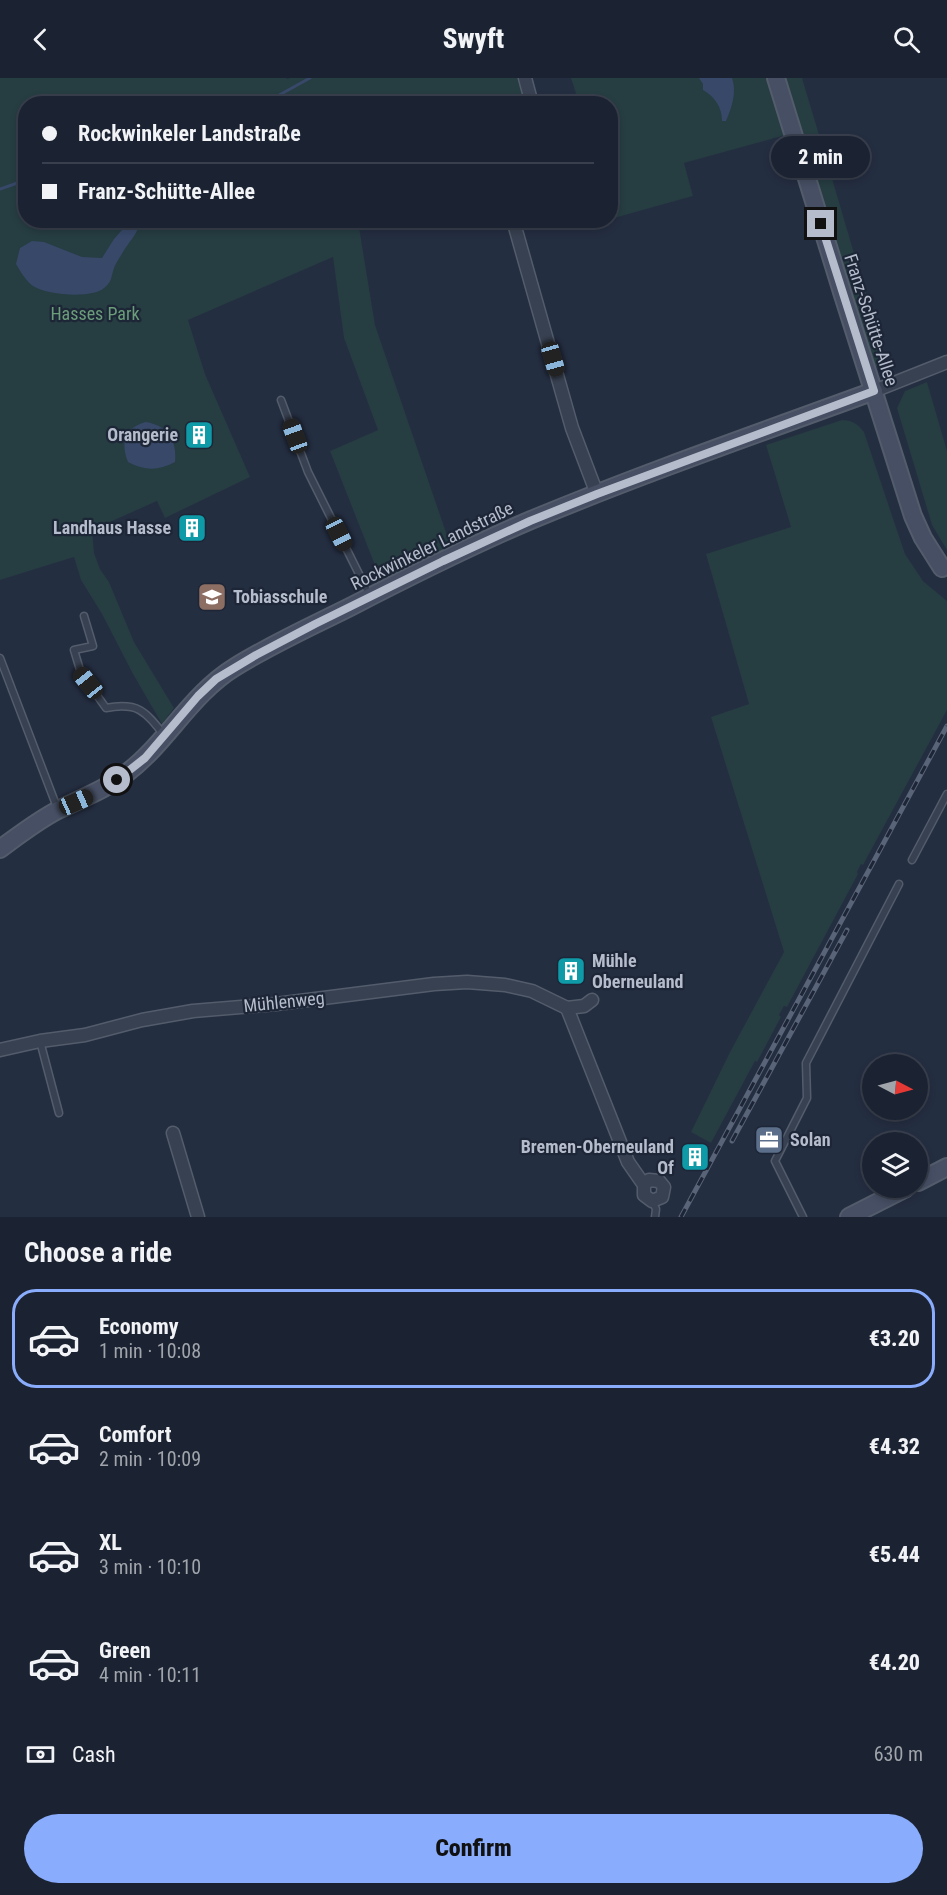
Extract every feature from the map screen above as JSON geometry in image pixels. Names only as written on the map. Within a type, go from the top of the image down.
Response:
[{"type":"main road","name":"Franz-Schütte-Allee","points":[[776,78],[916,524],[942,568]]},
{"type":"main road","name":"Rockwinkeler Landstraße","points":[[0,849],[58,810],[94,794],[117,780],[145,758],[198,696],[216,679],[256,655],[443,561],[519,526],[597,494],[874,391]]},
{"type":"main road","points":[[928,1177],[947,1167]]},
{"type":"main road","points":[[849,1217],[886,1198]]},
{"type":"street","points":[[525,78],[530,96]]},
{"type":"street","points":[[515,228],[572,428],[597,494]]},
{"type":"street","name":"Rockwinkeler Landstraße","points":[[874,391],[947,362]]},
{"type":"street","name":"Mühlenweg","points":[[0,1050],[40,1041],[85,1035],[135,1022],[194,1011],[276,1004],[456,982],[505,985],[532,991],[567,1008]]},
{"type":"street","points":[[592,1000],[584,1006],[567,1008],[628,1162],[644,1185],[644,1195],[652,1201],[662,1197],[664,1190],[662,1184],[653,1179],[644,1185]]},
{"type":"street","points":[[173,1133],[198,1217]]},
{"type":"lane","points":[[281,400],[308,472],[370,597]]},
{"type":"lane","points":[[84,616],[93,646],[74,650],[81,673],[106,708],[122,705],[135,707],[147,714],[164,735]]},
{"type":"lane","points":[[0,658],[58,810]]},
{"type":"lane","points":[[912,860],[947,794]]},
{"type":"lane","points":[[803,1217],[775,1161],[807,1098],[806,1063],[899,884]]},
{"type":"lane","points":[[40,1041],[59,1113]]},
{"type":"lane","points":[[652,1201],[656,1209],[655,1217]]},
{"type":"green space","name":"Hasses Park","points":[[0,78],[521,78],[527,96],[18,96],[18,228],[359,228],[375,325],[451,547],[382,583],[330,451],[378,430],[344,338],[333,257],[188,320],[205,374],[250,477],[165,518],[157,501],[92,530],[94,553],[100,569],[109,582],[134,642],[174,708],[162,724],[81,580],[74,557],[0,580]]},
{"type":"green space","points":[[571,78],[771,78],[789,134],[684,163],[693,196],[618,217],[618,96],[577,96]]},
{"type":"green space","points":[[781,78],[802,78],[829,168],[814,172],[808,168]]},
{"type":"green space","points":[[831,175],[886,362],[876,367],[856,324],[814,186],[818,180]]},
{"type":"green space","points":[[927,382],[947,451],[947,550],[932,525],[897,408],[905,391]]},
{"type":"green space","points":[[842,420],[855,423],[864,432],[905,554],[923,581],[947,601],[947,710],[863,865],[861,864],[858,874],[787,1007],[784,1006],[779,1015],[781,1017],[711,1143],[691,1132],[730,1052],[784,952],[711,717],[749,704],[706,554],[791,527],[766,445]]},
{"type":"water","points":[[699,78],[732,78],[733,100],[726,121],[722,121],[719,107],[714,99],[703,90],[703,84]]},
{"type":"water","points":[[124,228],[138,228],[116,264],[109,284],[90,294],[58,293],[39,289],[23,276],[16,264],[20,248],[32,241],[44,242],[82,257],[102,258]]},
{"type":"water","points":[[146,422],[160,427],[169,435],[173,441],[175,462],[152,469],[128,462],[124,448],[126,437],[133,428]]},
{"type":"waterway","points":[[277,96],[310,78]]},
{"type":"waterway","points":[[0,189],[18,183]]},
{"type":"railway","points":[[681,1217],[947,726]]},
{"type":"railway","points":[[732,1141],[847,930]]},
{"type":"place","name":"Orangerie","points":[[199,435]]},
{"type":"place","name":"Landhaus Hasse","points":[[192,528]]},
{"type":"place","name":"Tobiasschule","points":[[212,597]]},
{"type":"place","name":"Mühle Oberneuland","points":[[571,971]]},
{"type":"place","name":"Solan","points":[[769,1140]]},
{"type":"place","name":"Bremen-Oberneuland Of","points":[[695,1157]]},
{"type":"route","points":[[117,780],[145,758],[198,696],[216,679],[315,624],[530,521],[874,391],[821,224]]}]
